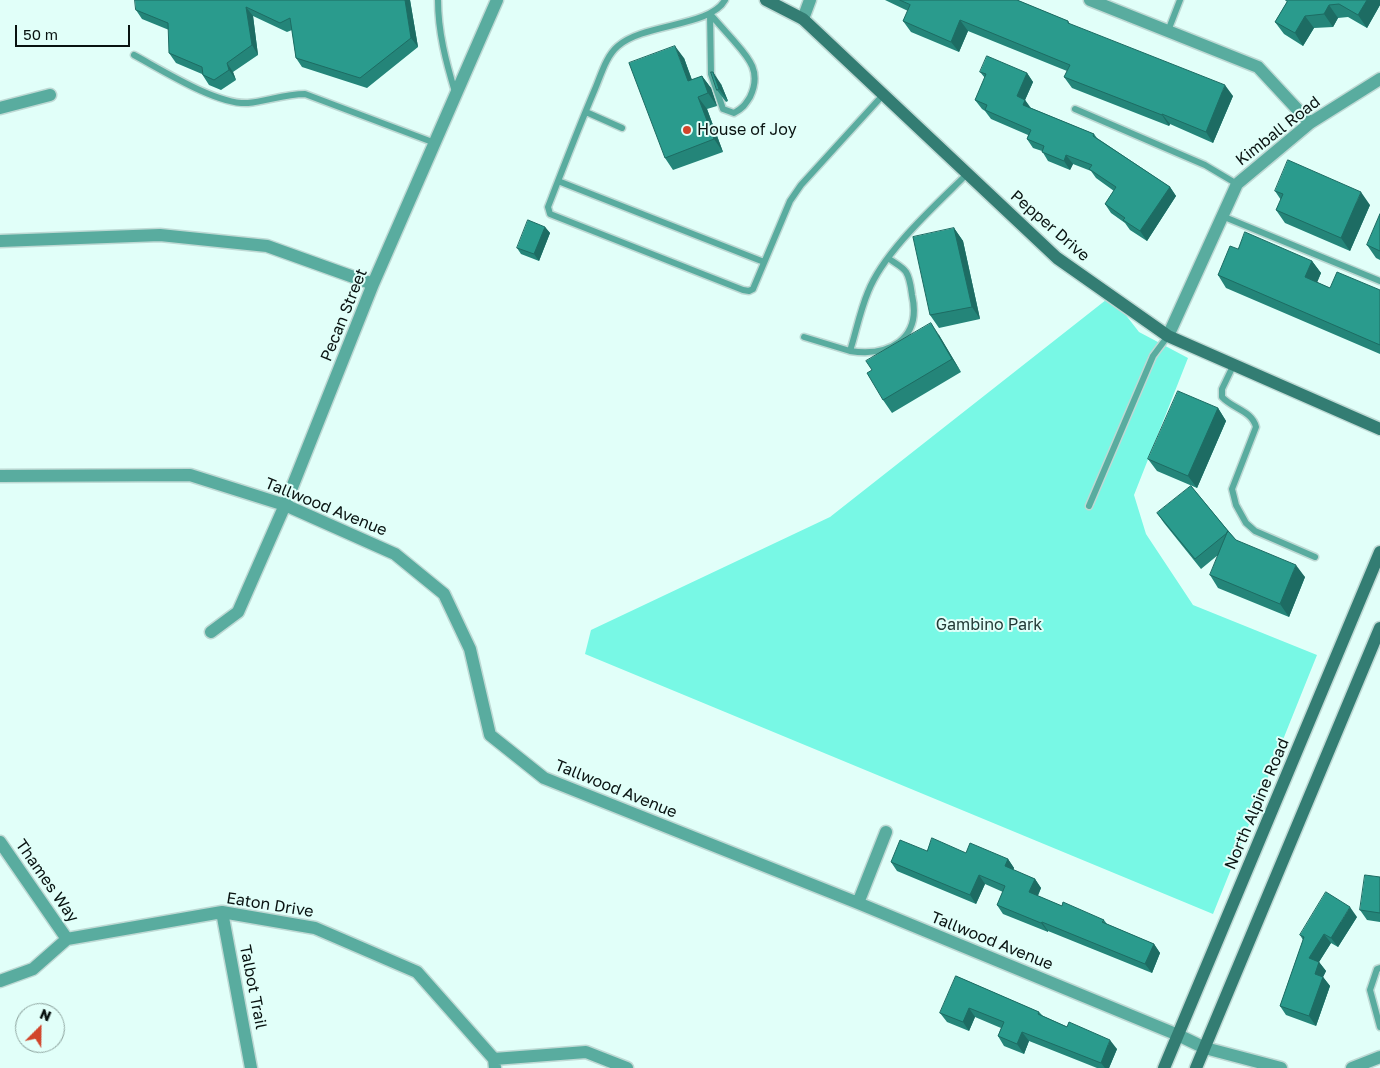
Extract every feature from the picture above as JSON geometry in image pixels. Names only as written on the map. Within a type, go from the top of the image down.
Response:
[{"type":"main road","name":"Pepper Drive","points":[[766,0],[803,19],[1057,258],[1168,336],[1379,426]]},
{"type":"main road","name":"North Alpine Road","points":[[1164,1068],[1380,552]]},
{"type":"main road","points":[[1196,1068],[1380,628]]},
{"type":"street","name":"Pecan Street","points":[[211,632],[238,612],[285,505],[373,284],[497,0]]},
{"type":"street","points":[[803,19],[810,0]]},
{"type":"street","points":[[1090,0],[1258,66],[1310,123]]},
{"type":"street","name":"Kimball Road","points":[[1168,336],[1237,184],[1310,123],[1380,79]]},
{"type":"street","points":[[0,108],[50,95]]},
{"type":"street","points":[[0,241],[160,235],[267,246],[373,284]]},
{"type":"street","name":"Tallwood Avenue","points":[[0,476],[190,475],[285,505],[395,554],[444,594],[470,649],[490,736],[544,778],[858,903],[1178,1035],[1205,1048],[1281,1068]]},
{"type":"street","points":[[858,903],[886,832]]},
{"type":"street","name":"Thames Way","points":[[0,842],[67,939]]},
{"type":"street","name":"Eaton Drive","points":[[67,939],[222,912],[314,928],[416,972],[494,1063]]},
{"type":"street","name":"Talbot Trail","points":[[222,912],[251,1068]]},
{"type":"street","points":[[0,981],[33,970],[67,939]]},
{"type":"street","points":[[494,1063],[586,1052],[627,1068]]},
{"type":"street","points":[[1352,1068],[1380,1057]]},
{"type":"lane","points":[[438,0],[438,16],[445,61],[456,96]]},
{"type":"lane","points":[[725,0],[722,5],[710,14],[653,29],[625,41],[610,54],[565,161],[548,207],[550,214],[734,287],[749,291],[753,289],[790,201],[801,185],[883,95]]},
{"type":"lane","points":[[1168,31],[1180,0]]},
{"type":"lane","points":[[710,14],[747,55],[755,75],[752,91],[744,108],[734,112],[723,109],[712,74],[710,14]]},
{"type":"lane","points":[[134,55],[226,100],[247,103],[287,95],[305,94],[435,142]]},
{"type":"lane","points":[[1075,109],[1205,165],[1237,184]]},
{"type":"lane","points":[[586,112],[622,128]]},
{"type":"lane","points":[[850,351],[868,292],[877,274],[888,258],[930,211],[967,174]]},
{"type":"lane","points":[[558,181],[764,262]]},
{"type":"lane","points":[[1222,216],[1380,281]]},
{"type":"lane","points":[[804,338],[862,353],[877,352],[890,348],[900,341],[910,329],[914,316],[914,301],[906,272],[888,258]]},
{"type":"lane","points":[[1089,506],[1153,356],[1168,336]]},
{"type":"lane","points":[[1234,364],[1222,389],[1222,397],[1228,404],[1252,417],[1256,427],[1232,489],[1236,505],[1246,523],[1255,531],[1314,557]]},
{"type":"lane","points":[[1380,968],[1377,969],[1370,990],[1380,1026]]},
{"type":"green space","name":"Gambino Park","points":[[1111,296],[1139,332],[1188,358],[1134,495],[1146,534],[1193,605],[1317,655],[1213,914],[585,654],[591,630],[830,517]]},
{"type":"building","points":[[135,0],[405,0],[411,38],[360,78],[296,58],[290,18],[280,23],[246,7],[252,45],[227,63],[229,70],[214,80],[203,75],[202,67],[169,53],[168,23],[136,10]]},
{"type":"building","points":[[900,0],[1017,0],[1068,21],[1068,23],[1225,85],[1206,132],[1064,77],[1070,65],[960,20],[951,42],[903,21],[910,5]]},
{"type":"building","points":[[1286,0],[1367,0],[1358,15],[1339,4],[1329,5],[1324,14],[1305,16],[1295,33],[1275,22],[1287,2]]},
{"type":"building","name":"House of Joy","points":[[675,46],[688,81],[702,76],[708,93],[698,97],[714,139],[665,158],[629,63]]},
{"type":"building","points":[[987,56],[1027,73],[1017,96],[1025,100],[1023,105],[1094,134],[1093,136],[1170,187],[1140,231],[1123,220],[1125,218],[1105,204],[1116,187],[1089,169],[1092,165],[1066,155],[1064,161],[1042,152],[1044,146],[1027,139],[1031,130],[985,110],[987,105],[975,100],[986,74],[980,72]]},
{"type":"building","points":[[711,72],[713,72],[719,89],[717,90]]},
{"type":"building","points":[[1288,160],[1361,192],[1341,238],[1276,210],[1283,194],[1275,191]]},
{"type":"building","points":[[1380,214],[1380,251],[1367,245]]},
{"type":"building","points":[[528,220],[545,227],[534,254],[517,248]]},
{"type":"building","points":[[954,228],[972,307],[930,315],[913,237]]},
{"type":"building","points":[[1245,232],[1312,261],[1305,277],[1330,288],[1337,272],[1380,290],[1380,345],[1218,275],[1230,246],[1238,249]]},
{"type":"building","points":[[931,323],[952,359],[883,400],[867,373],[872,370],[866,361]]},
{"type":"building","points":[[1178,391],[1218,408],[1188,476],[1148,459]]},
{"type":"building","points":[[1191,486],[1228,531],[1195,559],[1157,513]]},
{"type":"building","points":[[1228,531],[1236,540],[1296,565],[1280,604],[1210,575]]},
{"type":"building","points":[[932,838],[966,853],[970,843],[1008,859],[1005,866],[1035,879],[1029,892],[1062,906],[1063,902],[1104,920],[1102,922],[1154,944],[1145,964],[997,905],[1005,886],[979,875],[970,895],[891,862],[900,840],[927,851]]},
{"type":"building","points":[[1365,875],[1380,877],[1380,913],[1360,910]]},
{"type":"building","points":[[1326,892],[1350,907],[1331,938],[1324,934],[1309,958],[1319,962],[1315,974],[1323,977],[1309,1016],[1280,1006],[1304,937],[1300,935]]},
{"type":"building","points":[[956,976],[1039,1012],[1038,1014],[1067,1027],[1069,1022],[1110,1040],[1101,1063],[1022,1032],[1017,1044],[998,1036],[1004,1022],[969,1008],[963,1022],[940,1013]]},
{"type":"place","name":"House of Joy","points":[[687,130]]}]
